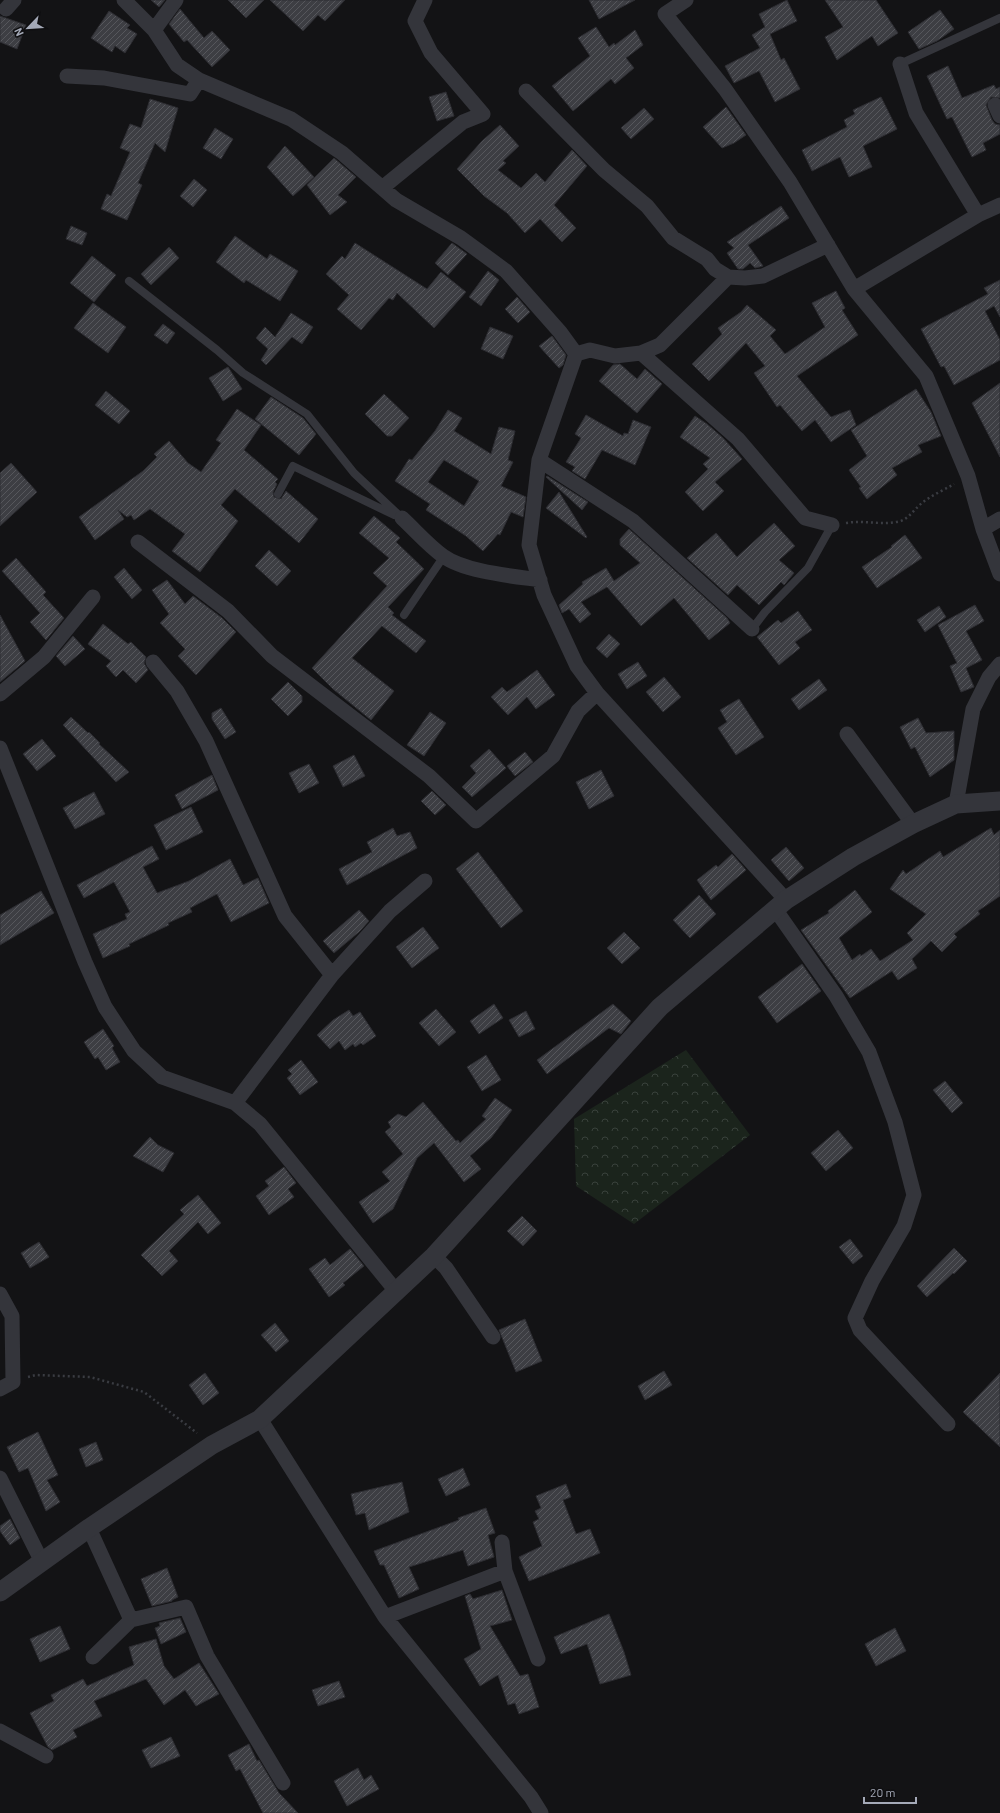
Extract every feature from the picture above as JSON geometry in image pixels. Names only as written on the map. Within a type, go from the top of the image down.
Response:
[{"type":"street","points":[[124,0],[154,30],[177,65],[199,80],[291,119],[342,153],[396,200],[461,238],[506,271],[560,332],[576,354]]},
{"type":"street","points":[[154,30],[176,0]]},
{"type":"street","points":[[382,188],[463,122],[483,114],[431,53],[415,22],[425,0]]},
{"type":"street","points":[[686,0],[665,14],[730,95],[790,182],[854,289],[926,376],[968,476],[983,529],[1000,574]]},
{"type":"street","points":[[900,64],[916,113],[978,215]]},
{"type":"street","points":[[67,76],[104,78],[190,94],[199,80]]},
{"type":"street","points":[[526,91],[604,170],[647,206],[673,238],[706,259],[715,269],[728,277],[745,278],[763,276],[828,245]]},
{"type":"street","points":[[854,289],[978,215],[1000,205]]},
{"type":"street","points":[[576,354],[590,350],[615,356],[640,353],[660,345],[728,277]]},
{"type":"street","points":[[640,353],[738,439],[805,518],[832,526]]},
{"type":"street","points":[[576,354],[539,460],[529,545],[544,595],[577,666],[597,693],[780,905],[869,1052],[895,1122],[914,1195],[904,1226],[872,1281],[855,1318],[860,1330],[948,1424]]},
{"type":"street","points":[[539,460],[633,521],[752,629]]},
{"type":"street","points":[[402,518],[444,556],[461,564],[482,570],[540,580]]},
{"type":"street","points":[[983,529],[1000,519]]},
{"type":"street","points":[[138,542],[228,612],[272,656],[429,776],[476,820],[553,756],[578,711],[597,693]]},
{"type":"street","points":[[0,694],[44,656],[94,597]]},
{"type":"street","points":[[153,662],[176,691],[206,741],[285,916],[332,975]]},
{"type":"street","points":[[956,804],[973,708],[989,677],[1000,664]]},
{"type":"street","points":[[847,734],[913,824]]},
{"type":"street","points":[[0,748],[85,962],[105,1007],[134,1052],[162,1077],[235,1103],[260,1124],[396,1291]]},
{"type":"street","points":[[0,1592],[89,1528],[212,1445],[260,1419],[434,1256],[660,1006],[780,905],[853,857],[913,824],[956,804],[1000,801]]},
{"type":"street","points":[[235,1103],[332,975],[390,911],[426,881]]},
{"type":"street","points":[[434,1256],[446,1268],[493,1337]]},
{"type":"street","points":[[0,1294],[12,1316],[6,1385]]},
{"type":"street","points":[[260,1419],[385,1617],[532,1797],[541,1813]]},
{"type":"street","points":[[0,1478],[42,1562]]},
{"type":"street","points":[[89,1528],[131,1620]]},
{"type":"street","points":[[502,1542],[505,1572],[538,1659]]},
{"type":"street","points":[[385,1617],[505,1572]]},
{"type":"street","points":[[92,1657],[131,1620],[186,1607],[207,1656],[283,1783]]},
{"type":"street","points":[[0,1731],[46,1756]]},
{"type":"lane","points":[[900,64],[1000,18]]},
{"type":"lane","points":[[129,281],[243,373],[307,414],[354,473],[402,518]]},
{"type":"lane","points":[[278,494],[293,466],[402,518]]},
{"type":"lane","points":[[752,629],[765,612],[808,568],[832,526]]},
{"type":"lane","points":[[404,615],[444,556]]},
{"type":"path","points":[[832,526],[858,521],[897,522],[909,517],[923,503],[968,476]]},
{"type":"path","points":[[6,1385],[36,1375],[90,1377],[144,1392],[212,1445]]},
{"type":"green space","points":[[686,1050],[750,1135],[634,1224],[576,1186],[574,1119]]},
{"type":"building","points":[[151,0],[165,0],[159,7]]},
{"type":"building","points":[[228,0],[264,0],[246,18]]},
{"type":"building","points":[[270,0],[345,0],[325,21],[318,15],[303,31]]},
{"type":"building","points":[[589,0],[635,0],[599,19]]},
{"type":"building","points":[[787,0],[797,21],[770,34],[781,60],[784,58],[800,89],[775,102],[759,71],[734,83],[725,66],[760,48],[752,35],[765,27],[759,14]]},
{"type":"building","points":[[825,0],[876,0],[898,33],[878,46],[872,36],[837,60],[825,37],[843,27]]},
{"type":"building","points":[[180,9],[204,38],[212,31],[230,50],[212,67],[187,40],[184,42],[169,24]]},
{"type":"building","points":[[940,10],[954,29],[937,41],[919,49],[908,32]]},
{"type":"building","points":[[109,11],[130,25],[127,28],[137,34],[125,53],[115,46],[112,52],[91,38]]},
{"type":"building","points":[[0,16],[26,25],[17,49],[0,42]]},
{"type":"building","points":[[596,27],[609,47],[614,43],[615,45],[635,30],[643,45],[626,58],[634,68],[615,84],[611,79],[573,111],[552,86],[590,56],[578,38]]},
{"type":"building","points":[[948,66],[962,98],[994,85],[996,89],[1000,87],[1000,98],[991,97],[986,105],[992,120],[995,124],[1000,125],[1000,134],[983,143],[986,150],[972,157],[952,117],[947,119],[927,76]]},
{"type":"building","points":[[446,92],[454,116],[437,121],[429,97]]},
{"type":"building","points":[[881,97],[897,129],[863,146],[872,167],[849,177],[840,157],[812,171],[802,150],[847,127],[844,120],[855,114],[853,110]]},
{"type":"building","points":[[150,99],[178,108],[165,152],[155,143],[138,183],[142,185],[127,220],[101,209],[107,194],[111,196],[130,152],[120,148],[130,124],[141,128]]},
{"type":"building","points":[[726,107],[746,135],[734,143],[722,148],[703,127]]},
{"type":"building","points":[[644,108],[654,119],[631,139],[621,128]]},
{"type":"building","points":[[500,125],[519,146],[503,161],[506,163],[498,170],[521,188],[536,173],[545,182],[572,150],[587,166],[554,205],[576,228],[562,242],[540,219],[525,233],[507,213],[484,196],[457,169],[482,141]]},
{"type":"building","points":[[215,128],[233,139],[221,159],[203,148]]},
{"type":"building","points":[[285,146],[314,177],[293,196],[267,167]]},
{"type":"building","points":[[334,158],[356,177],[338,195],[347,202],[330,215],[307,185]]},
{"type":"building","points":[[194,179],[207,190],[193,207],[180,196]]},
{"type":"building","points":[[781,206],[789,218],[748,245],[763,266],[755,268],[750,263],[743,269],[738,269],[727,253],[734,248],[727,242]]},
{"type":"building","points":[[71,226],[87,233],[82,245],[66,239]]},
{"type":"building","points":[[235,236],[267,259],[270,254],[298,271],[280,301],[246,280],[244,283],[216,262]]},
{"type":"building","points":[[355,243],[427,289],[441,272],[466,292],[434,328],[397,293],[393,300],[389,298],[361,330],[337,309],[349,295],[326,274],[342,256],[345,259]]},
{"type":"building","points":[[452,243],[467,254],[448,275],[435,263]]},
{"type":"building","points":[[169,247],[179,258],[151,285],[141,274]]},
{"type":"building","points":[[92,256],[116,275],[94,302],[70,283]]},
{"type":"building","points":[[488,271],[499,280],[481,306],[469,297]]},
{"type":"building","points":[[1000,280],[1000,317],[994,306],[985,311],[1000,340],[1000,360],[954,385],[944,366],[941,367],[921,329],[988,294],[984,288]]},
{"type":"building","points":[[836,291],[845,308],[842,310],[858,335],[797,376],[831,417],[850,410],[856,425],[831,442],[815,420],[802,431],[780,405],[777,407],[754,373],[765,366],[746,343],[709,381],[692,364],[722,334],[718,328],[741,312],[747,305],[776,330],[770,336],[785,354],[825,327],[812,303]]},
{"type":"building","points":[[517,297],[530,312],[518,323],[505,309]]},
{"type":"building","points":[[93,303],[126,327],[108,353],[74,328]]},
{"type":"building","points":[[291,313],[313,327],[302,344],[292,337],[266,365],[261,360],[268,349],[256,338],[265,327],[275,337]]},
{"type":"building","points":[[163,324],[175,333],[167,344],[154,335]]},
{"type":"building","points":[[490,327],[513,336],[503,359],[481,349]]},
{"type":"building","points":[[552,336],[566,355],[563,365],[559,368],[539,346]]},
{"type":"building","points":[[620,364],[637,379],[645,369],[662,384],[637,413],[599,381],[613,365]]},
{"type":"building","points":[[228,367],[242,389],[223,401],[209,378]]},
{"type":"building","points":[[1000,383],[1000,457],[972,403]]},
{"type":"building","points":[[916,389],[931,412],[941,436],[918,445],[922,452],[892,468],[897,475],[867,499],[859,488],[861,487],[849,470],[867,456],[851,430]]},
{"type":"building","points":[[106,391],[130,411],[119,424],[95,405]]},
{"type":"building","points":[[384,394],[409,418],[392,436],[387,436],[365,414]]},
{"type":"building","points":[[271,397],[303,418],[316,434],[299,455],[255,419]]},
{"type":"building","points":[[237,409],[261,425],[244,450],[278,479],[275,482],[277,484],[273,492],[274,497],[281,499],[286,491],[318,519],[299,543],[235,489],[221,505],[238,521],[200,572],[172,551],[185,534],[150,509],[134,520],[131,515],[127,517],[118,510],[124,519],[95,540],[79,517],[143,471],[157,457],[154,454],[169,441],[188,463],[201,472],[221,443],[216,440]]},
{"type":"building","points":[[448,410],[462,418],[454,431],[491,454],[499,427],[515,431],[508,460],[513,462],[501,486],[526,497],[523,517],[511,512],[500,535],[498,534],[483,551],[466,536],[426,510],[430,504],[395,481],[409,459],[412,460],[435,431]],"holes":[[[444,460],[479,481],[464,506],[428,482]]]},
{"type":"building","points":[[586,415],[623,436],[624,433],[628,434],[633,420],[651,427],[635,465],[602,450],[585,479],[572,471],[575,467],[566,462],[581,438],[575,434]]},
{"type":"building","points":[[695,416],[723,438],[742,459],[715,482],[724,491],[703,511],[685,492],[708,469],[703,464],[710,458],[680,437]]},
{"type":"building","points":[[11,463],[37,492],[0,526],[0,473]]},
{"type":"building","points":[[547,476],[588,502],[582,510],[546,477]]},
{"type":"building","points":[[559,492],[587,537],[586,538],[546,508]]},
{"type":"building","points":[[374,516],[400,538],[396,542],[424,569],[388,607],[394,613],[392,615],[426,641],[416,653],[382,626],[352,658],[394,691],[371,720],[333,689],[312,668],[387,586],[373,573],[389,558],[359,533]]},
{"type":"building","points":[[774,523],[795,546],[779,560],[794,573],[784,585],[781,582],[759,605],[737,585],[728,595],[687,558],[716,533],[737,557]]},
{"type":"building","points":[[629,529],[727,618],[730,623],[709,640],[674,598],[641,626],[607,587],[581,602],[591,614],[580,623],[569,609],[562,613],[559,605],[583,584],[582,582],[606,568],[614,581],[640,563],[620,545],[620,539]]},
{"type":"building","points":[[905,535],[922,558],[877,588],[862,567],[892,547],[891,546]]},
{"type":"building","points":[[269,550],[291,571],[277,586],[255,566]]},
{"type":"building","points":[[16,558],[46,592],[43,595],[64,618],[46,640],[30,622],[40,613],[2,571]]},
{"type":"building","points":[[124,568],[142,590],[132,599],[114,577]]},
{"type":"building","points":[[167,580],[185,604],[193,596],[222,618],[236,632],[196,675],[178,656],[185,649],[160,623],[169,614],[152,590]]},
{"type":"building","points":[[975,605],[984,621],[966,631],[982,660],[966,668],[974,687],[961,692],[950,666],[957,663],[938,625]]},
{"type":"building","points":[[939,606],[946,617],[925,632],[917,620]]},
{"type":"building","points":[[798,611],[812,630],[795,642],[800,648],[779,665],[757,637],[778,620],[781,623]]},
{"type":"building","points":[[0,615],[25,661],[0,682]]},
{"type":"building","points":[[103,624],[128,644],[131,642],[146,657],[144,663],[148,670],[136,683],[123,670],[116,677],[106,666],[111,661],[88,644]]},
{"type":"building","points":[[609,634],[620,644],[607,658],[596,648]]},
{"type":"building","points":[[73,636],[85,649],[65,666],[56,656]]},
{"type":"building","points":[[638,662],[647,676],[627,689],[618,674]]},
{"type":"building","points":[[537,670],[555,695],[536,709],[527,697],[508,715],[491,697],[502,687],[507,692]]},
{"type":"building","points":[[664,677],[681,697],[663,712],[646,692]]},
{"type":"building","points":[[819,679],[827,690],[799,710],[791,699]]},
{"type":"building","points":[[288,682],[302,696],[302,702],[288,716],[271,699]]},
{"type":"building","points":[[739,699],[764,737],[736,755],[718,728],[727,722],[720,710]]},
{"type":"building","points":[[221,708],[236,732],[225,739],[212,719],[212,713]]},
{"type":"building","points":[[430,712],[446,723],[424,756],[407,745]]},
{"type":"building","points":[[71,717],[88,733],[89,732],[100,743],[99,744],[129,772],[116,782],[63,725]]},
{"type":"building","points":[[918,718],[926,733],[954,731],[954,760],[930,777],[915,747],[911,749],[900,727]]},
{"type":"building","points":[[42,739],[56,756],[37,771],[23,754]]},
{"type":"building","points":[[489,749],[506,768],[472,797],[462,787],[476,773],[470,766]]},
{"type":"building","points":[[525,752],[533,762],[515,776],[507,766]]},
{"type":"building","points":[[354,755],[365,776],[343,787],[333,766]]},
{"type":"building","points":[[309,764],[319,783],[299,793],[289,773]]},
{"type":"building","points":[[601,770],[614,796],[589,809],[576,782]]},
{"type":"building","points":[[212,775],[218,790],[182,809],[175,795]]},
{"type":"building","points":[[432,791],[446,805],[435,815],[421,801]]},
{"type":"building","points":[[94,792],[105,814],[75,829],[63,808]]},
{"type":"building","points":[[191,807],[203,832],[166,850],[154,825]]},
{"type":"building","points":[[393,828],[397,836],[410,832],[417,848],[347,885],[339,869],[372,852],[367,842]]},
{"type":"building","points":[[991,828],[994,835],[1000,830],[1000,896],[978,911],[980,914],[954,934],[957,937],[942,952],[931,941],[912,959],[917,968],[898,980],[892,971],[850,998],[801,930],[829,913],[828,911],[855,890],[872,912],[839,938],[852,960],[871,949],[880,961],[913,940],[907,933],[926,914],[890,889],[903,870],[906,874],[940,851],[943,857]]},
{"type":"building","points":[[152,846],[159,859],[143,867],[157,893],[189,881],[230,859],[243,885],[258,878],[269,903],[231,922],[217,894],[190,908],[192,912],[168,923],[169,925],[129,944],[130,946],[103,958],[93,934],[127,919],[125,914],[130,912],[114,882],[84,898],[77,885]]},
{"type":"building","points":[[786,847],[804,868],[789,881],[771,860]]},
{"type":"building","points":[[478,852],[523,911],[501,928],[456,869]]},
{"type":"building","points":[[732,854],[746,870],[711,900],[697,880],[716,865],[718,867]]},
{"type":"building","points":[[41,891],[54,913],[0,945],[0,915]]},
{"type":"building","points":[[699,895],[716,914],[690,938],[673,920]]},
{"type":"building","points":[[359,910],[369,921],[359,932],[334,953],[323,941]]},
{"type":"building","points":[[423,927],[439,948],[412,968],[396,947]]},
{"type":"building","points":[[624,932],[640,948],[622,964],[607,948]]},
{"type":"building","points":[[802,964],[821,991],[777,1023],[758,997]]},
{"type":"building","points":[[494,1004],[503,1018],[479,1034],[470,1021]]},
{"type":"building","points":[[613,1004],[631,1021],[621,1034],[609,1028],[547,1074],[537,1060]]},
{"type":"building","points":[[436,1009],[456,1032],[439,1046],[419,1023]]},
{"type":"building","points":[[349,1010],[353,1016],[360,1012],[376,1036],[363,1045],[361,1043],[355,1047],[353,1044],[345,1050],[339,1041],[330,1049],[317,1035],[333,1020]]},
{"type":"building","points":[[526,1011],[535,1029],[519,1037],[509,1020]]},
{"type":"building","points":[[103,1029],[114,1046],[112,1048],[120,1062],[106,1070],[98,1057],[95,1059],[84,1042]]},
{"type":"building","points":[[486,1055],[501,1080],[482,1091],[467,1067]]},
{"type":"building","points":[[301,1060],[318,1082],[300,1095],[287,1078],[292,1074],[288,1070]]},
{"type":"building","points":[[945,1081],[963,1103],[952,1113],[933,1090]]},
{"type":"building","points":[[495,1098],[512,1110],[491,1138],[470,1156],[481,1169],[464,1182],[434,1143],[417,1158],[393,1209],[373,1223],[359,1202],[390,1181],[382,1172],[403,1154],[385,1132],[391,1127],[388,1122],[398,1114],[406,1117],[423,1102],[456,1141],[458,1140],[460,1143],[486,1119],[482,1116]]},
{"type":"building","points":[[838,1130],[853,1148],[826,1171],[811,1153]]},
{"type":"building","points":[[150,1137],[158,1145],[174,1153],[163,1172],[133,1156]]},
{"type":"building","points":[[284,1167],[296,1183],[288,1189],[294,1197],[269,1215],[256,1196],[269,1186],[265,1181]]},
{"type":"building","points":[[198,1195],[221,1223],[208,1234],[198,1222],[169,1251],[178,1261],[162,1276],[141,1255],[184,1214],[180,1210]]},
{"type":"building","points":[[522,1216],[537,1231],[523,1246],[507,1231]]},
{"type":"building","points":[[850,1239],[863,1256],[853,1264],[839,1247]]},
{"type":"building","points":[[39,1242],[49,1257],[30,1268],[21,1253]]},
{"type":"building","points":[[954,1248],[967,1261],[927,1297],[917,1286]]},
{"type":"building","points":[[350,1249],[364,1266],[343,1283],[345,1285],[329,1297],[309,1269],[325,1258],[330,1265]]},
{"type":"building","points":[[525,1319],[542,1361],[516,1372],[499,1330]]},
{"type":"building","points":[[275,1323],[289,1341],[276,1352],[261,1335]]},
{"type":"building","points":[[664,1371],[672,1385],[645,1400],[638,1386]]},
{"type":"building","points":[[205,1373],[219,1393],[203,1405],[189,1385]]},
{"type":"building","points":[[1000,1373],[1000,1447],[963,1412]]},
{"type":"building","points":[[38,1432],[58,1475],[47,1480],[60,1502],[46,1511],[28,1468],[19,1472],[7,1447]]},
{"type":"building","points":[[96,1442],[103,1460],[86,1467],[79,1449]]},
{"type":"building","points":[[463,1468],[470,1485],[446,1496],[438,1479]]},
{"type":"building","points":[[402,1482],[409,1512],[369,1530],[365,1513],[356,1515],[351,1494]]},
{"type":"building","points":[[566,1484],[571,1497],[563,1500],[576,1534],[590,1529],[600,1553],[529,1581],[519,1557],[542,1546],[533,1522],[539,1519],[535,1511],[541,1508],[536,1496]]},
{"type":"building","points":[[486,1508],[495,1533],[488,1535],[494,1557],[468,1566],[463,1550],[409,1567],[419,1589],[399,1598],[384,1565],[380,1565],[374,1551],[459,1520],[458,1518]]},
{"type":"building","points":[[10,1519],[20,1538],[10,1545],[0,1531],[0,1526]]},
{"type":"building","points":[[167,1568],[178,1597],[172,1601],[152,1606],[141,1579]]},
{"type":"building","points":[[502,1590],[512,1620],[490,1626],[520,1676],[528,1674],[539,1707],[519,1714],[515,1703],[508,1705],[498,1675],[480,1686],[464,1659],[481,1649],[465,1596],[470,1594],[473,1599]]},
{"type":"building","points":[[609,1614],[624,1652],[631,1675],[600,1684],[587,1644],[561,1654],[554,1637]]},
{"type":"building","points":[[180,1618],[186,1632],[161,1644],[155,1628],[160,1626],[159,1623]]},
{"type":"building","points":[[60,1626],[70,1649],[40,1662],[30,1639]]},
{"type":"building","points":[[895,1628],[906,1651],[876,1666],[865,1644]]},
{"type":"building","points":[[156,1639],[164,1666],[174,1679],[199,1663],[219,1694],[196,1706],[185,1690],[164,1705],[146,1679],[94,1701],[102,1716],[73,1730],[77,1737],[52,1750],[48,1747],[30,1713],[54,1701],[51,1695],[83,1679],[87,1686],[134,1665],[129,1647]]},
{"type":"building","points":[[339,1681],[345,1697],[318,1706],[312,1690]]},
{"type":"building","points":[[171,1737],[180,1756],[151,1768],[142,1750]]},
{"type":"building","points":[[249,1744],[257,1761],[259,1760],[279,1793],[298,1813],[263,1813],[240,1769],[236,1771],[228,1755]]},
{"type":"building","points":[[358,1768],[364,1780],[371,1775],[379,1789],[347,1806],[334,1781]]}]
